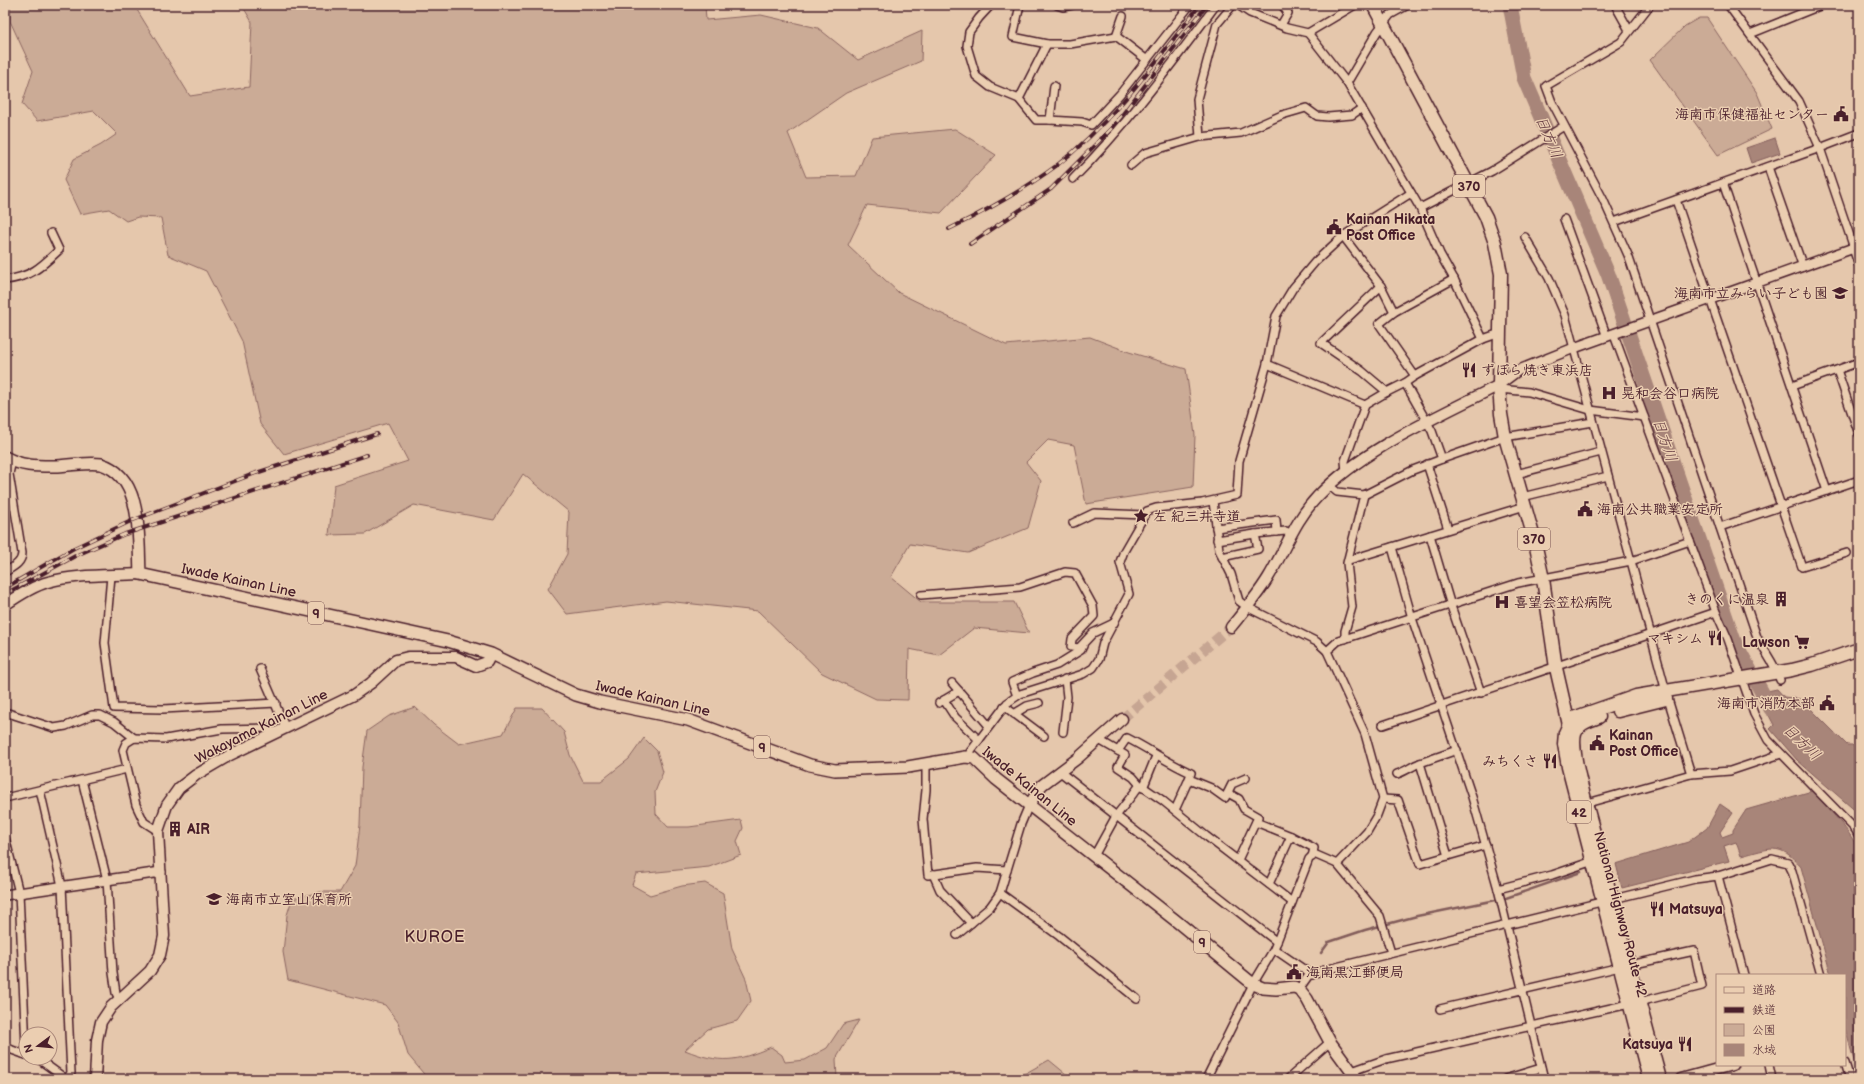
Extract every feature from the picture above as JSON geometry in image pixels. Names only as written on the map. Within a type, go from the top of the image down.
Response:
[{"type":"highway","name":"370","points":[[1373,5],[1486,217],[1495,243],[1501,274],[1500,387],[1505,437],[1524,502],[1543,578],[1556,668],[1569,724],[1570,748]]},
{"type":"highway","name":"National Highway Route 42","points":[[1777,677],[1859,649]]},
{"type":"highway","name":"National Highway Route 42","points":[[1649,1079],[1634,1003],[1608,900],[1596,860],[1570,748],[1575,732],[1584,723],[1630,706],[1667,695],[1777,677],[1812,673],[1859,658]]},
{"type":"highway","name":"National Highway Route 42","points":[[1569,724],[1576,717],[1636,696],[1667,695]]},
{"type":"highway","name":"370","points":[[1562,696],[1567,708],[1572,713],[1590,712]]},
{"type":"highway","name":"370","points":[[1562,696],[1562,733],[1570,748]]},
{"type":"highway","name":"National Highway Route 42","points":[[1634,1003],[1660,1079]]},
{"type":"main road","points":[[1230,626],[1247,608],[1268,577],[1295,526],[1318,496],[1346,472],[1373,453],[1427,423],[1500,387]]},
{"type":"main road","points":[[5,605],[33,588],[48,582],[63,579],[140,574],[135,507],[131,491],[119,476],[100,464],[34,467],[9,459]]},
{"type":"main road","name":"Iwade Kainan Line","points":[[140,574],[448,641],[491,654],[576,695],[600,702],[688,720],[810,765],[835,770],[926,765],[970,757],[974,758],[996,779],[1253,984],[1263,988],[1276,989],[1294,987],[1298,989]]},
{"type":"main road","name":"Wakayama Kainan Line","points":[[95,1079],[97,1040],[101,1022],[111,1007],[150,971],[160,955],[164,936],[162,872],[158,831],[167,805],[179,788],[196,775],[230,755],[354,695],[371,683],[396,660],[408,657],[441,656],[456,658],[476,666],[487,662],[491,654]]},
{"type":"main road","points":[[1029,804],[1042,785],[1078,758],[1122,719]]},
{"type":"main road","points":[[1298,989],[1307,999],[1330,1042],[1354,1075]]},
{"type":"main road","points":[[1681,1079],[1728,1066]]},
{"type":"street","points":[[991,5],[978,18],[969,32],[967,46],[976,76],[990,86],[1019,99],[1036,120],[1082,122],[1091,125],[1120,94],[1187,6]]},
{"type":"street","points":[[1020,5],[1013,37],[1047,44],[1070,44],[1116,36],[1147,60]]},
{"type":"street","points":[[1057,5],[1072,5]]},
{"type":"street","points":[[1073,179],[1101,151],[1132,114],[1216,5]]},
{"type":"street","points":[[1200,137],[1197,99],[1217,24],[1233,5]]},
{"type":"street","points":[[1238,5],[1250,14],[1308,33],[1347,83],[1420,208],[1440,254],[1483,339]]},
{"type":"street","points":[[1280,25],[1288,13],[1282,5]]},
{"type":"street","points":[[1308,33],[1355,5]]},
{"type":"street","points":[[1347,83],[1377,32],[1390,15],[1408,5]]},
{"type":"street","points":[[1615,5],[1629,30]]},
{"type":"street","points":[[1650,5],[1621,42],[1546,86],[1562,128],[1614,222],[1628,255],[1649,322],[1757,637],[1765,654],[1776,666],[1777,677]]},
{"type":"street","points":[[1728,5],[1800,101],[1820,148],[1857,247],[1859,263]]},
{"type":"street","points":[[1750,34],[1807,8],[1822,5]]},
{"type":"street","points":[[1116,36],[1123,16]]},
{"type":"street","points":[[1019,99],[1047,44]]},
{"type":"street","points":[[1050,120],[1054,86]]},
{"type":"street","points":[[1131,164],[1145,154],[1200,137],[1241,133],[1282,115],[1306,108],[1317,116],[1328,117],[1352,115],[1362,108]]},
{"type":"street","points":[[1420,208],[1468,183],[1562,128]]},
{"type":"street","points":[[1614,222],[1859,133]]},
{"type":"street","points":[[1768,167],[1803,267]]},
{"type":"street","points":[[1723,183],[1827,491]]},
{"type":"street","points":[[970,757],[970,752],[1004,706],[1017,696],[1093,668],[1099,658],[1103,643],[1129,594],[1120,562],[1124,551],[1147,511],[1156,508],[1213,501],[1237,495],[1239,461],[1266,364],[1276,316],[1293,288],[1315,262],[1343,236],[1411,193]]},
{"type":"street","points":[[1676,200],[1802,567],[1847,553]]},
{"type":"street","points":[[1564,219],[1613,335],[1716,612],[1745,682],[1762,731],[1781,754],[1855,829],[1859,836]]},
{"type":"street","points":[[5,280],[17,279],[38,270],[60,250],[51,233]]},
{"type":"street","points":[[1343,236],[1381,286],[1394,312]]},
{"type":"street","points":[[1526,237],[1549,278],[1565,315],[1667,695],[1691,774]]},
{"type":"street","points":[[1500,387],[1519,370],[1574,348],[1857,247]]},
{"type":"street","points":[[1415,376],[1379,324],[1394,312],[1454,280]]},
{"type":"street","points":[[1381,286],[1321,343],[1362,371],[1387,392]]},
{"type":"street","points":[[1346,472],[1345,461],[1365,405],[1483,339],[1500,333]]},
{"type":"street","points":[[1792,386],[1859,362]]},
{"type":"street","points":[[1266,364],[1365,405]]},
{"type":"street","points":[[1837,370],[1859,434]]},
{"type":"street","points":[[1405,383],[1427,423],[1442,459]]},
{"type":"street","points":[[1500,387],[1529,392],[1590,410],[1644,417]]},
{"type":"street","points":[[1330,486],[1336,492],[1364,495],[1370,494],[1384,484],[1427,464],[1505,437],[1593,422]]},
{"type":"street","points":[[1516,474],[1601,452]]},
{"type":"street","points":[[5,572],[19,563],[22,558],[9,474],[9,459]]},
{"type":"street","points":[[1427,464],[1448,529]]},
{"type":"street","points":[[1349,560],[1430,535],[1524,502],[1608,476]]},
{"type":"street","points":[[1720,527],[1859,480]]},
{"type":"street","points":[[1345,639],[1345,632],[1352,607],[1347,563],[1349,560],[1364,495]]},
{"type":"street","points":[[1213,501],[1217,540],[1222,557],[1231,574],[1240,601],[1247,608],[1317,642],[1327,651],[1365,734],[1383,799],[1377,815],[1367,832],[1337,864]]},
{"type":"street","points":[[1073,523],[1094,514],[1145,515]]},
{"type":"street","points":[[1216,528],[1276,520],[1277,532]]},
{"type":"street","points":[[1217,540],[1286,531],[1291,534]]},
{"type":"street","points":[[1222,557],[1258,549],[1255,534]]},
{"type":"street","points":[[1430,535],[1451,606],[1481,692]]},
{"type":"street","points":[[1327,651],[1338,641],[1451,606],[1518,583],[1631,561],[1690,541]]},
{"type":"street","points":[[1392,546],[1412,618],[1457,750],[1486,845],[1544,1079]]},
{"type":"street","points":[[921,595],[1020,587],[1065,572],[1075,573],[1093,606],[1094,616],[1072,639],[1071,647],[1079,648],[1093,633],[1114,623]]},
{"type":"street","points":[[111,576],[105,643],[114,708],[163,709],[276,703]]},
{"type":"street","points":[[1383,725],[1556,668],[1716,612]]},
{"type":"street","points":[[1017,696],[1012,682],[1058,665],[1082,650],[1086,641]]},
{"type":"street","points":[[260,669],[286,728]]},
{"type":"street","points":[[1063,732],[1067,697],[1065,679]]},
{"type":"street","points":[[952,683],[989,726]]},
{"type":"street","points":[[959,691],[942,701],[955,717],[979,740]]},
{"type":"street","points":[[1014,714],[1027,706],[1039,703]]},
{"type":"street","points":[[1004,706],[1044,736]]},
{"type":"street","points":[[5,712],[54,728],[66,726],[92,715],[100,714],[114,722],[134,738]]},
{"type":"street","points":[[158,831],[144,822],[136,805],[123,750],[126,743],[134,738],[166,738],[222,728],[268,728],[275,734]]},
{"type":"street","points":[[1118,751],[1127,738],[1147,748],[1156,756],[1191,773],[1175,810]]},
{"type":"street","points":[[1099,740],[1125,755],[1118,767],[1133,777],[1142,787],[1175,810],[1292,902]]},
{"type":"street","points":[[1397,774],[1407,771],[1420,763],[1457,750]]},
{"type":"street","points":[[1582,804],[1691,774],[1730,770],[1781,754]]},
{"type":"street","points":[[1094,856],[1116,816],[1142,787],[1156,756]]},
{"type":"street","points":[[1420,763],[1448,856]]},
{"type":"street","points":[[926,765],[926,790],[923,819],[928,875],[977,868],[1007,870]]},
{"type":"street","points":[[5,798],[127,769]]},
{"type":"street","points":[[1059,771],[1312,974]]},
{"type":"street","points":[[1226,795],[1232,784],[1246,778]]},
{"type":"street","points":[[1189,779],[1239,799],[1244,809],[1258,817],[1238,860]]},
{"type":"street","points":[[82,780],[107,880],[113,973],[116,994],[119,999]]},
{"type":"street","points":[[40,790],[62,886],[71,1073],[66,1079],[48,1066]]},
{"type":"street","points":[[1383,799],[1398,800],[1420,864],[1486,845]]},
{"type":"street","points":[[957,935],[990,907],[1000,893],[1021,824],[1029,804]]},
{"type":"street","points":[[1256,822],[1291,836],[1314,848],[1312,857]]},
{"type":"street","points":[[5,836],[19,892],[25,1026]]},
{"type":"street","points":[[1269,884],[1291,836]]},
{"type":"street","points":[[1206,1079],[1253,984],[1275,945],[1309,859],[1314,854],[1337,864],[1380,916],[1391,953]]},
{"type":"street","points":[[1298,989],[1312,974],[1391,953],[1695,879],[1718,876],[1772,859],[1788,863],[1792,871],[1821,974]]},
{"type":"street","points":[[1498,889],[1552,875],[1596,860]]},
{"type":"street","points":[[5,895],[162,872]]},
{"type":"street","points":[[933,874],[940,890],[971,923]]},
{"type":"street","points":[[1718,876],[1744,974]]},
{"type":"street","points":[[1000,893],[1059,936],[1137,999]]},
{"type":"street","points":[[1354,1075],[1386,1059],[1531,1027],[1702,986],[1694,951],[1440,1009]]},
{"type":"street","points":[[1292,1078],[1330,1042]]},
{"type":"street","points":[[5,1046],[18,1052]]},
{"type":"street","points":[[1769,1066],[1772,1079]]},
{"type":"street","points":[[1846,1066],[1850,1079]]},
{"type":"street","points":[[1505,1079],[1541,1068]]},
{"type":"green space","points":[[10,5],[134,5],[190,96],[249,87],[252,22],[242,5],[705,5],[706,20],[761,15],[818,28],[858,60],[922,31],[921,61],[846,93],[788,133],[806,177],[856,176],[872,137],[955,129],[996,155],[941,213],[867,205],[848,245],[899,293],[1006,345],[1090,337],[1129,352],[1186,369],[1195,435],[1193,487],[1086,504],[1074,445],[1048,440],[1026,462],[1041,481],[1028,528],[968,553],[910,544],[891,577],[921,602],[1014,602],[1029,633],[974,628],[939,655],[909,649],[908,700],[876,699],[822,673],[758,611],[666,601],[567,614],[548,589],[567,554],[569,512],[523,474],[494,520],[414,505],[365,534],[329,535],[334,485],[408,461],[388,423],[284,454],[260,424],[242,341],[206,271],[168,255],[161,218],[138,217],[126,221],[109,209],[80,214],[64,180],[74,159],[101,145],[117,134],[94,111],[37,121],[22,104],[33,71],[10,21]]},
{"type":"green space","points":[[1699,18],[1707,18],[1757,93],[1772,129],[1718,155],[1650,60],[1685,26]]},
{"type":"green space","points":[[415,707],[434,725],[459,744],[503,734],[517,708],[542,708],[564,732],[570,755],[583,781],[601,781],[629,759],[644,738],[657,751],[663,772],[655,792],[656,814],[668,827],[689,827],[741,820],[743,828],[737,841],[741,855],[709,867],[636,874],[632,885],[650,895],[682,886],[705,883],[723,893],[732,949],[746,979],[751,1001],[737,1021],[708,1029],[685,1050],[708,1058],[728,1059],[748,1056],[771,1047],[782,1055],[785,1062],[805,1060],[827,1048],[843,1024],[859,1020],[836,1059],[837,1079],[428,1079],[408,1055],[398,1022],[385,1005],[288,980],[283,952],[287,915],[292,899],[320,892],[340,892],[355,866],[360,825],[362,767],[367,731],[389,716]]},
{"type":"green space","points":[[1049,1060],[1066,1074],[1076,1079],[1004,1079],[1026,1073]]},
{"type":"water","points":[[1775,138],[1780,153],[1751,163],[1746,148]]},
{"type":"water","points":[[1777,689],[1784,697],[1801,699],[1847,745],[1852,745],[1859,752],[1859,814],[1797,760],[1770,729],[1774,725],[1757,693]]},
{"type":"water","points":[[1812,791],[1832,813],[1856,845],[1859,853],[1859,1079],[1846,1032],[1846,974],[1831,974],[1801,867],[1787,853],[1774,849],[1741,856],[1736,842],[1724,846],[1729,861],[1622,888],[1616,864],[1688,842],[1707,828],[1720,804],[1733,813],[1720,832],[1722,837],[1733,833],[1733,830],[1746,810]]},
{"type":"waterway","name":"日方川","points":[[1510,5],[1524,78],[1608,274],[1734,641],[1771,709]]},
{"type":"waterway","points":[[1321,953],[1329,942],[1365,930],[1417,916],[1506,898],[1581,872]]},
{"type":"tunnel","points":[[1122,719],[1231,627]]},
{"type":"railway","points":[[949,229],[1017,192],[1056,166],[1077,149],[1133,90],[1200,5]]},
{"type":"railway","points":[[970,244],[1051,189],[1112,128],[1207,5]]},
{"type":"railway","points":[[5,588],[74,548],[131,521],[256,473],[377,434]]},
{"type":"railway","points":[[5,594],[77,555],[125,534],[367,455]]},
{"type":"place","name":"海南市保健福祉センター","points":[[1841,114]]},
{"type":"place","name":"Kainan Hikata Post Office","points":[[1334,227]]},
{"type":"place","name":"海南市立みらい子ども園","points":[[1840,293]]},
{"type":"place","name":"ずぼら焼き東浜店","points":[[1469,370]]},
{"type":"place","name":"晃和会谷口病院","points":[[1609,393]]},
{"type":"place","name":"海南公共職業安定所","points":[[1585,509]]},
{"type":"place","name":"左 紀三井寺道","points":[[1141,516]]},
{"type":"place","name":"きのくに温泉","points":[[1781,599]]},
{"type":"place","name":"喜望会笠松病院","points":[[1502,602]]},
{"type":"place","name":"マキシム","points":[[1715,638]]},
{"type":"place","name":"Lawson","points":[[1802,642]]},
{"type":"place","name":"海南市消防本部","points":[[1827,703]]},
{"type":"place","name":"Kainan Post Office","points":[[1597,743]]},
{"type":"place","name":"みちくさ","points":[[1550,761]]},
{"type":"place","name":"AIR","points":[[175,829]]},
{"type":"place","name":"海南市立室山保育所","points":[[214,899]]},
{"type":"place","name":"Matsuya","points":[[1657,909]]},
{"type":"place","name":"海南黒江郵便局","points":[[1294,972]]},
{"type":"place","name":"Katsuya","points":[[1685,1044]]},
{"type":"district","name":"KUROE","points":[[435,936]]}]
